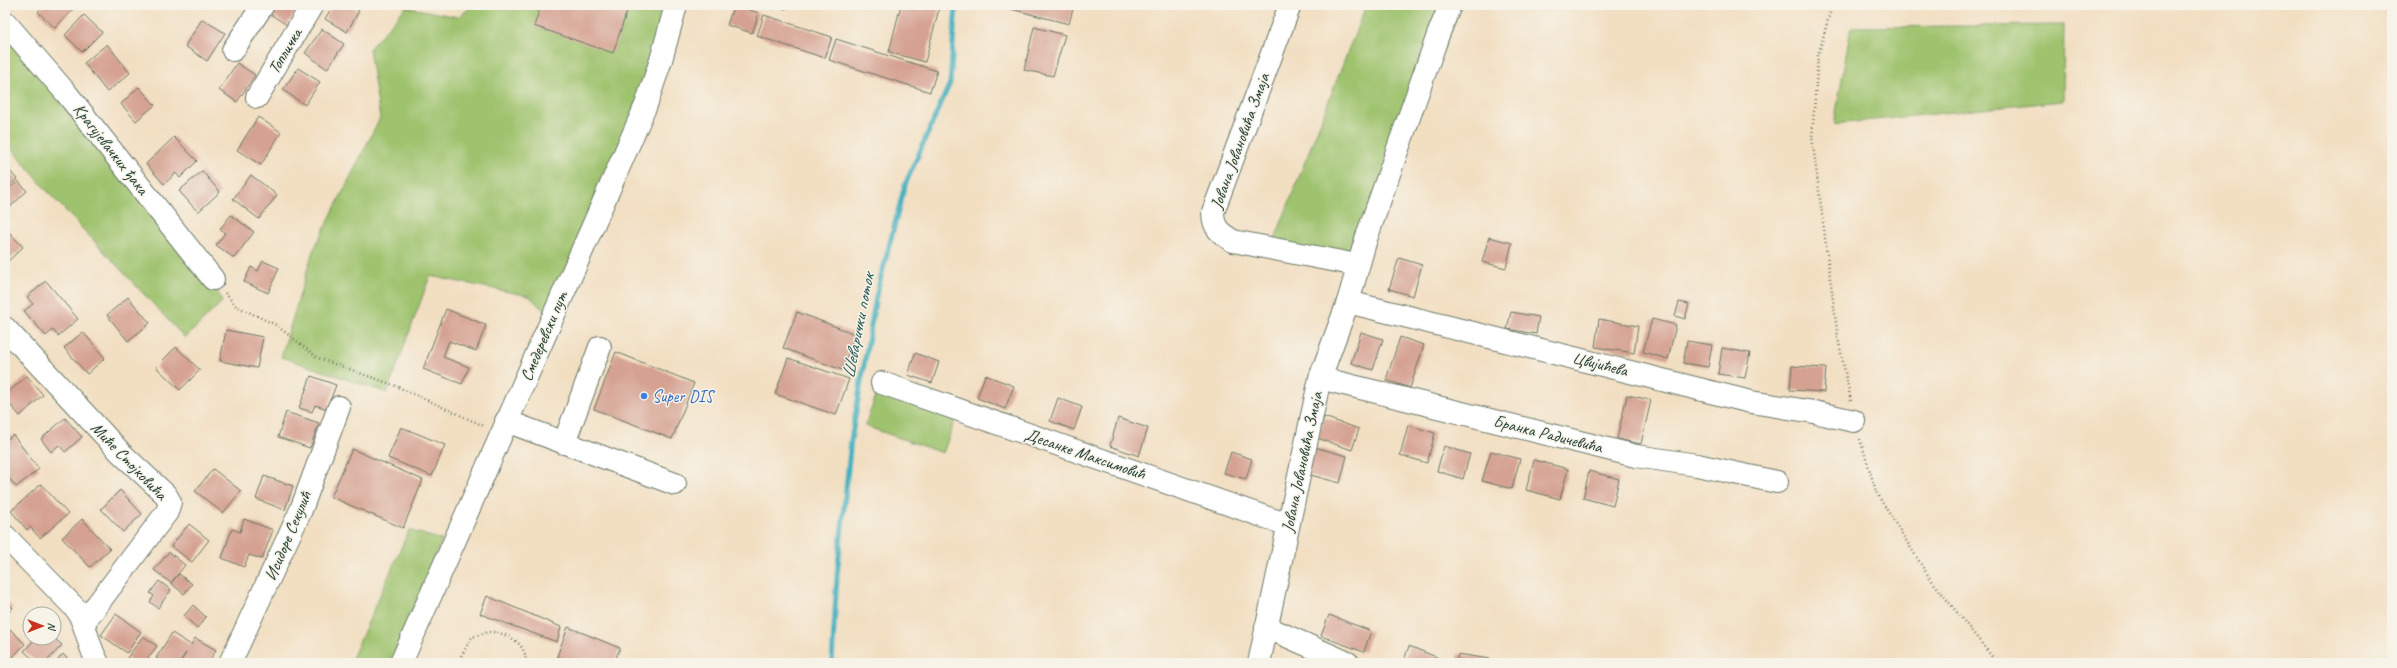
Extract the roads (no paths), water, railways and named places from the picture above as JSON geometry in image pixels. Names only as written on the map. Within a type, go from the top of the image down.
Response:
[{"type":"street","points":[[233,50],[263,5]]},
{"type":"street","name":"Топличка","points":[[257,96],[312,5]]},
{"type":"street","name":"Смедеревски пут","points":[[402,663],[646,105],[676,5]]},
{"type":"street","name":"Јована Јовановића Змаја","points":[[1290,5],[1213,212],[1213,220],[1217,231],[1233,241],[1357,265]]},
{"type":"street","name":"Јована Јовановића Змаја","points":[[1259,663],[1320,378],[1348,302],[1357,265],[1450,5]]},
{"type":"street","name":"Крагујевачких ђака","points":[[5,22],[67,94],[213,279]]},
{"type":"street","name":"Цвијићева","points":[[1348,302],[1752,402],[1814,412],[1854,422]]},
{"type":"street","name":"Миће Стојковића","points":[[5,328],[121,453],[166,495],[170,502],[167,512],[84,622]]},
{"type":"street","points":[[564,443],[600,348]]},
{"type":"street","name":"Бранка Радичевића","points":[[1320,378],[1636,456],[1697,466],[1777,482]]},
{"type":"street","name":"Десанке Максимовић","points":[[882,384],[1288,525]]},
{"type":"street","name":"Исидоре Секулић","points":[[230,663],[301,510],[339,407]]},
{"type":"street","points":[[504,427],[564,443],[675,484]]},
{"type":"street","points":[[5,536],[69,602],[84,622],[88,642],[98,663]]},
{"type":"street","points":[[1266,627],[1348,663]]},
{"type":"waterway","name":"Шеварички поток","points":[[832,663],[837,575],[851,440],[876,296],[905,185],[950,83],[956,5]]},
{"type":"place","name":"Super DIS","points":[[644,396]]}]
